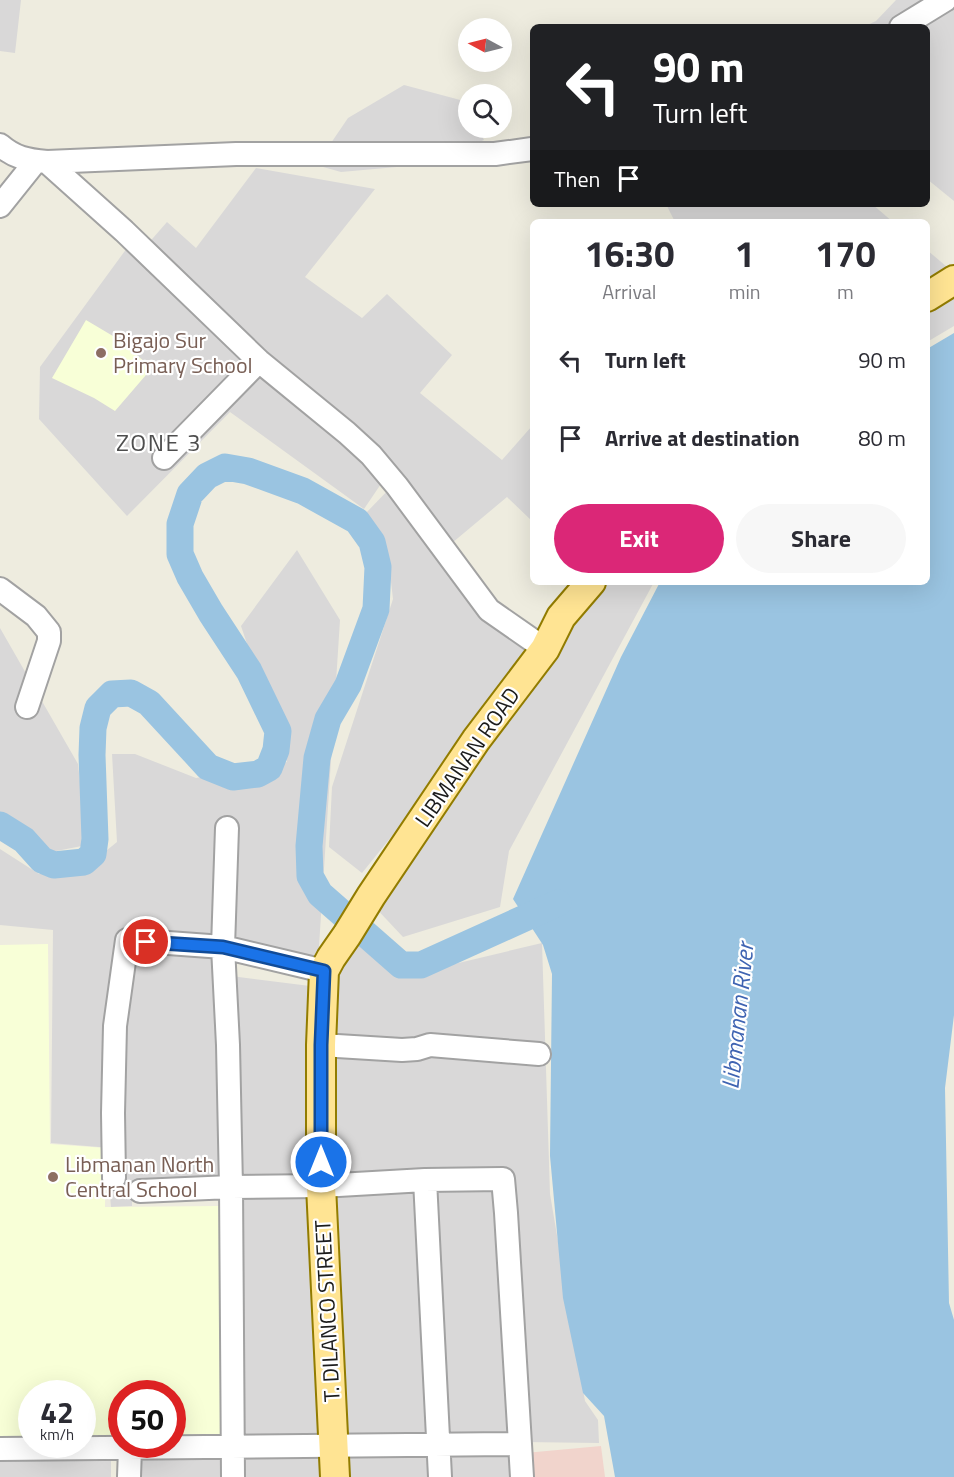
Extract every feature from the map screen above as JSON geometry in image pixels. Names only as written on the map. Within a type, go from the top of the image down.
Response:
[{"type":"main road","points":[[930,295],[954,280]]},
{"type":"main road","name":"LIBMANAN ROAD","points":[[347,935],[476,740],[545,648],[561,617],[588,585]]},
{"type":"main road","name":"T. DILANCO STREET","points":[[335,1477],[321,1186],[321,1045],[324,971],[347,935]]},
{"type":"street","points":[[906,24],[945,0]]},
{"type":"street","points":[[0,145],[11,154],[28,161],[41,162],[236,154],[495,154],[530,149]]},
{"type":"street","points":[[0,206],[41,162]]},
{"type":"street","points":[[41,162],[124,231],[259,362],[371,455],[397,486],[489,610],[545,648]]},
{"type":"street","points":[[164,458],[259,362]]},
{"type":"street","points":[[0,589],[36,616],[49,632],[49,641],[27,707]]},
{"type":"street","points":[[227,828],[223,947],[231,1187],[233,1477]]},
{"type":"street","points":[[114,1178],[115,1026],[127,940],[223,947],[324,971]]},
{"type":"street","points":[[321,1045],[402,1050],[430,1045],[539,1054]]},
{"type":"street","points":[[140,1191],[503,1179],[522,1477]]},
{"type":"street","points":[[425,1180],[440,1477]]},
{"type":"street","points":[[186,1447],[520,1444]]},
{"type":"street","points":[[0,1449],[108,1448]]},
{"type":"street","points":[[129,1477],[130,1458]]},
{"type":"shaded area","points":[[0,0],[21,0],[15,53],[0,51]]},
{"type":"shaded area","points":[[896,0],[954,0],[954,201],[930,181],[930,24],[870,24],[876,21]]},
{"type":"shaded area","points":[[404,85],[458,99],[458,138],[483,138],[484,140],[430,164],[341,172],[316,165],[348,118]]},
{"type":"shaded area","points":[[256,168],[375,189],[305,277],[362,318],[387,294],[452,355],[420,393],[502,460],[530,428],[530,519],[507,497],[446,548],[371,451],[146,246],[167,222],[196,248]]},
{"type":"shaded area","points":[[668,207],[876,207],[890,219],[674,219]]},
{"type":"shaded area","points":[[127,248],[387,475],[364,509],[230,412],[127,516],[39,419],[40,367]]},
{"type":"shaded area","points":[[930,253],[953,272],[930,288]]},
{"type":"shaded area","points":[[954,292],[954,326],[930,340],[930,308]]},
{"type":"shaded area","name":"Bigajo Sur Primary School","points":[[86,320],[118,339],[152,368],[115,411],[52,378]]},
{"type":"shaded area","points":[[394,484],[537,656],[362,873],[329,847],[332,787],[393,599],[391,582],[365,514]]},
{"type":"shaded area","points":[[297,550],[340,620],[318,962],[221,944],[116,935],[111,1148],[51,1143],[53,930],[0,925],[0,849],[39,874],[80,872],[117,842],[112,754],[135,754],[196,778],[287,762],[241,626]]},
{"type":"shaded area","points":[[602,585],[652,585],[509,851],[500,907],[403,937],[372,904]]},
{"type":"shaded area","points":[[0,628],[78,764],[87,845],[46,853],[0,820]]},
{"type":"shaded area","points":[[359,941],[408,975],[542,943],[550,1194],[585,1401],[598,1420],[599,1443],[523,1442],[506,1177],[324,1181],[332,967]]},
{"type":"shaded area","name":"Libmanan North Central School","points":[[48,944],[50,1144],[106,1148],[105,1207],[219,1206],[220,1438],[186,1438],[186,1380],[108,1380],[108,1439],[96,1439],[96,1380],[18,1380],[18,1440],[0,1440],[0,945]]},
{"type":"shaded area","points":[[127,945],[219,950],[226,1185],[132,1186],[132,1206],[111,1207],[109,1184]]},
{"type":"shaded area","points":[[231,976],[318,987],[317,1184],[235,1184]]},
{"type":"shaded area","points":[[427,1183],[494,1183],[517,1442],[442,1441]]},
{"type":"shaded area","points":[[423,1184],[437,1443],[338,1441],[323,1190]]},
{"type":"shaded area","points":[[319,1190],[332,1445],[234,1444],[233,1191]]},
{"type":"shaded area","points":[[601,1446],[605,1477],[526,1477],[525,1453]]},
{"type":"shaded area","points":[[434,1448],[435,1477],[340,1477],[339,1449]]},
{"type":"shaded area","points":[[444,1448],[513,1450],[515,1477],[445,1477]]},
{"type":"shaded area","points":[[330,1449],[331,1477],[235,1477],[234,1450]]},
{"type":"shaded area","points":[[186,1451],[230,1451],[230,1477],[131,1477],[132,1458],[186,1458]]},
{"type":"shaded area","points":[[0,1457],[111,1458],[111,1477],[0,1477]]},
{"type":"water","name":"Libmanan River","points":[[954,333],[954,1015],[945,1088],[949,1303],[954,1320],[954,1477],[615,1477],[604,1416],[583,1393],[563,1298],[550,1156],[552,974],[543,945],[513,899],[621,657],[658,585],[930,585],[930,347]]},
{"type":"waterway","points":[[0,825],[24,840],[42,860],[54,865],[84,862],[93,854],[95,839],[93,728],[98,708],[112,694],[131,693],[149,703],[208,767],[233,777],[258,774],[269,768],[276,750],[278,731],[249,671],[211,613],[190,577],[180,554],[180,524],[190,494],[207,476],[225,467],[248,471],[303,491],[357,521],[372,542],[378,567],[376,609],[348,685],[328,719],[317,758],[309,846],[310,876],[320,894],[401,965],[421,965],[558,903]]},
{"type":"place","name":"Bigajo Sur Primary School","points":[[101,353]]},
{"type":"place","name":"Libmanan North Central School","points":[[53,1177]]},
{"type":"district","name":"ZONE 3","points":[[159,443]]},
{"type":"route","points":[[146,942],[223,947],[324,971],[321,1045],[321,1162]]}]
